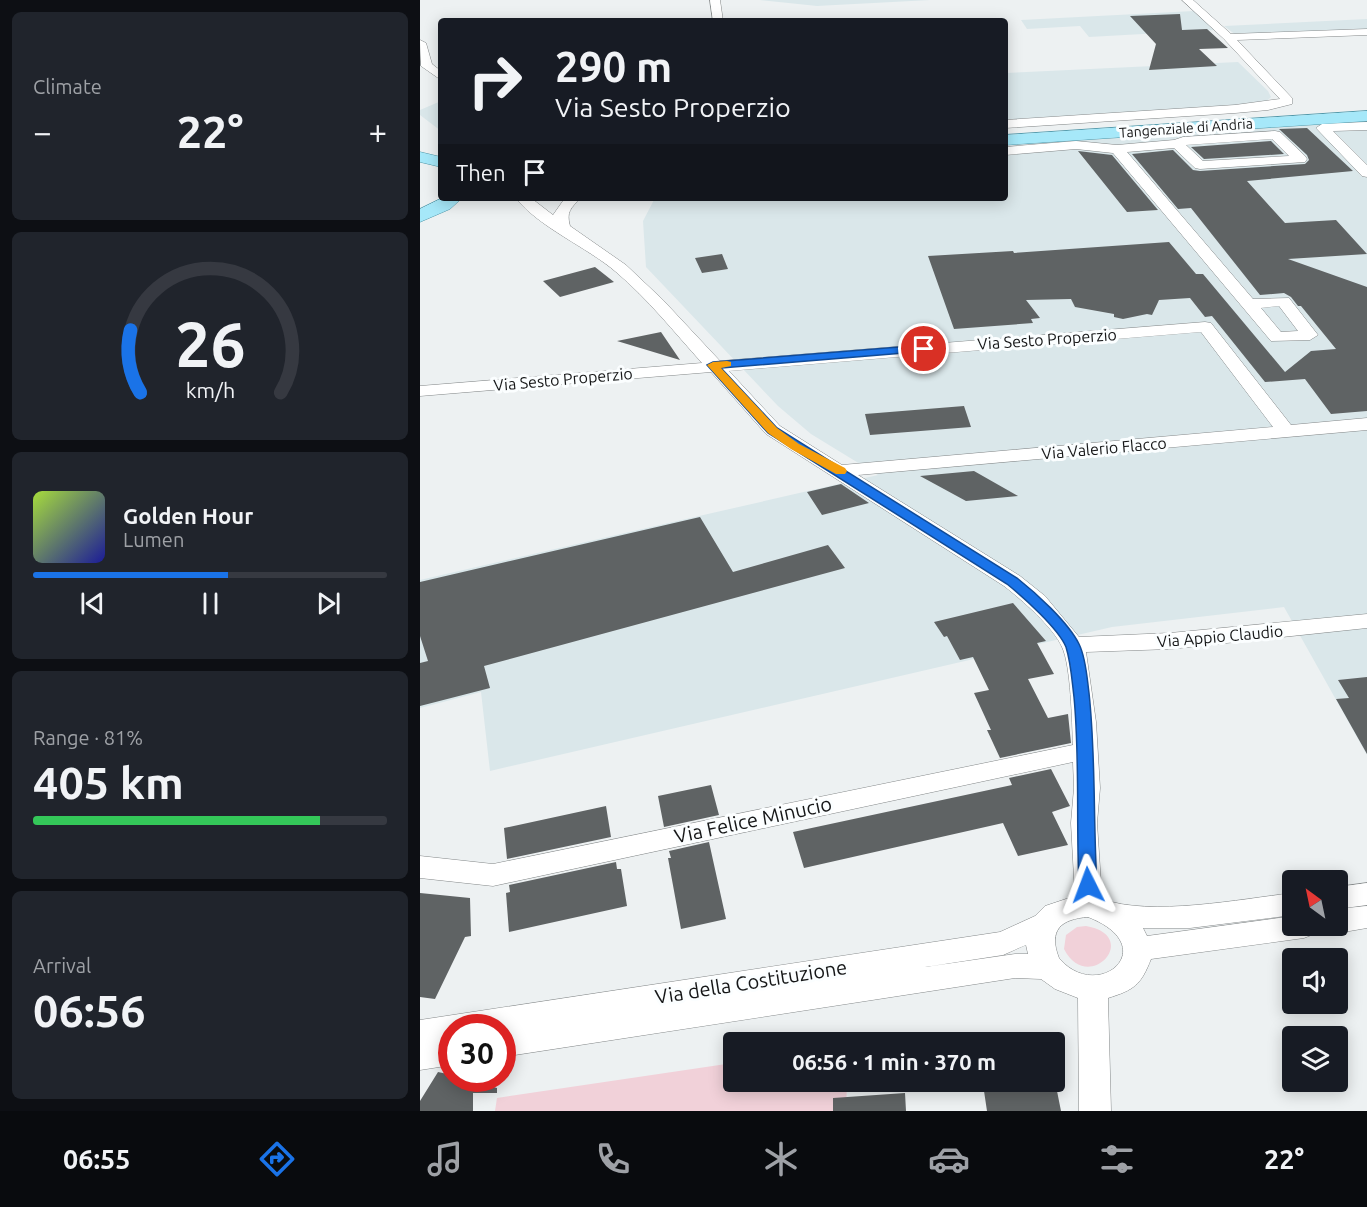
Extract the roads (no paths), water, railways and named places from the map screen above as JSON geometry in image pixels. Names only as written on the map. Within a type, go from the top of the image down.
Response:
[{"type":"main road","name":"Tangenziale di Andria","points":[[1008,133],[1367,110]]},
{"type":"main road","name":"Tangenziale di Andria","points":[[1008,140],[1367,116]]},
{"type":"main road","points":[[420,157],[438,161]]},
{"type":"main road","points":[[420,216],[449,201]]},
{"type":"street","points":[[715,0],[718,18]]},
{"type":"street","points":[[1008,124],[1235,109],[1268,106],[1288,101],[1228,37],[1187,0]]},
{"type":"street","points":[[1228,37],[1367,32]]},
{"type":"street","points":[[420,43],[427,66],[438,74]]},
{"type":"street","points":[[1367,126],[1322,128],[1341,150],[1367,174]]},
{"type":"street","points":[[1008,151],[1076,145],[1117,149],[1177,144],[1183,141],[1275,135],[1300,159],[1200,165],[1177,144]]},
{"type":"street","points":[[1117,149],[1249,304]]},
{"type":"street","points":[[1341,150],[1358,149]]},
{"type":"street","points":[[526,201],[621,268],[657,303],[772,430],[1012,581],[1037,601],[1073,645],[1079,676],[1085,752],[1087,788],[1084,823],[1089,906],[1105,909],[1119,917],[1134,933],[1139,949],[1134,969],[1125,978],[1111,986],[1094,988],[1072,984],[1060,978],[1048,967],[1040,948],[1039,939],[1044,925]]},
{"type":"street","points":[[563,227],[560,215],[564,206],[570,201]]},
{"type":"street","name":"Via Sesto Properzio","points":[[425,392],[713,365],[1205,327],[1286,431]]},
{"type":"street","name":"Via Valerio Flacco","points":[[840,471],[1367,424]]},
{"type":"street","name":"Via Appio Claudio","points":[[1073,645],[1170,641],[1367,621]]},
{"type":"street","name":"Via Felice Minucio","points":[[420,867],[493,875],[1085,752]]},
{"type":"street","points":[[1348,897],[1367,894]]},
{"type":"street","points":[[1119,917],[1190,917],[1282,905]]},
{"type":"street","name":"Via della Costituzione","points":[[516,1018],[1003,943],[1044,925],[1053,915],[1067,908],[1089,906]]},
{"type":"street","points":[[1348,920],[1367,917]]},
{"type":"street","points":[[1139,949],[1282,929]]},
{"type":"street","name":"Via della Costituzione","points":[[516,1042],[1016,966],[1048,967]]},
{"type":"street","points":[[1094,988],[1095,1111]]},
{"type":"street","name":"Via della Costituzione","points":[[420,1033],[438,1030]]},
{"type":"street","points":[[420,1056],[438,1053]]}]
